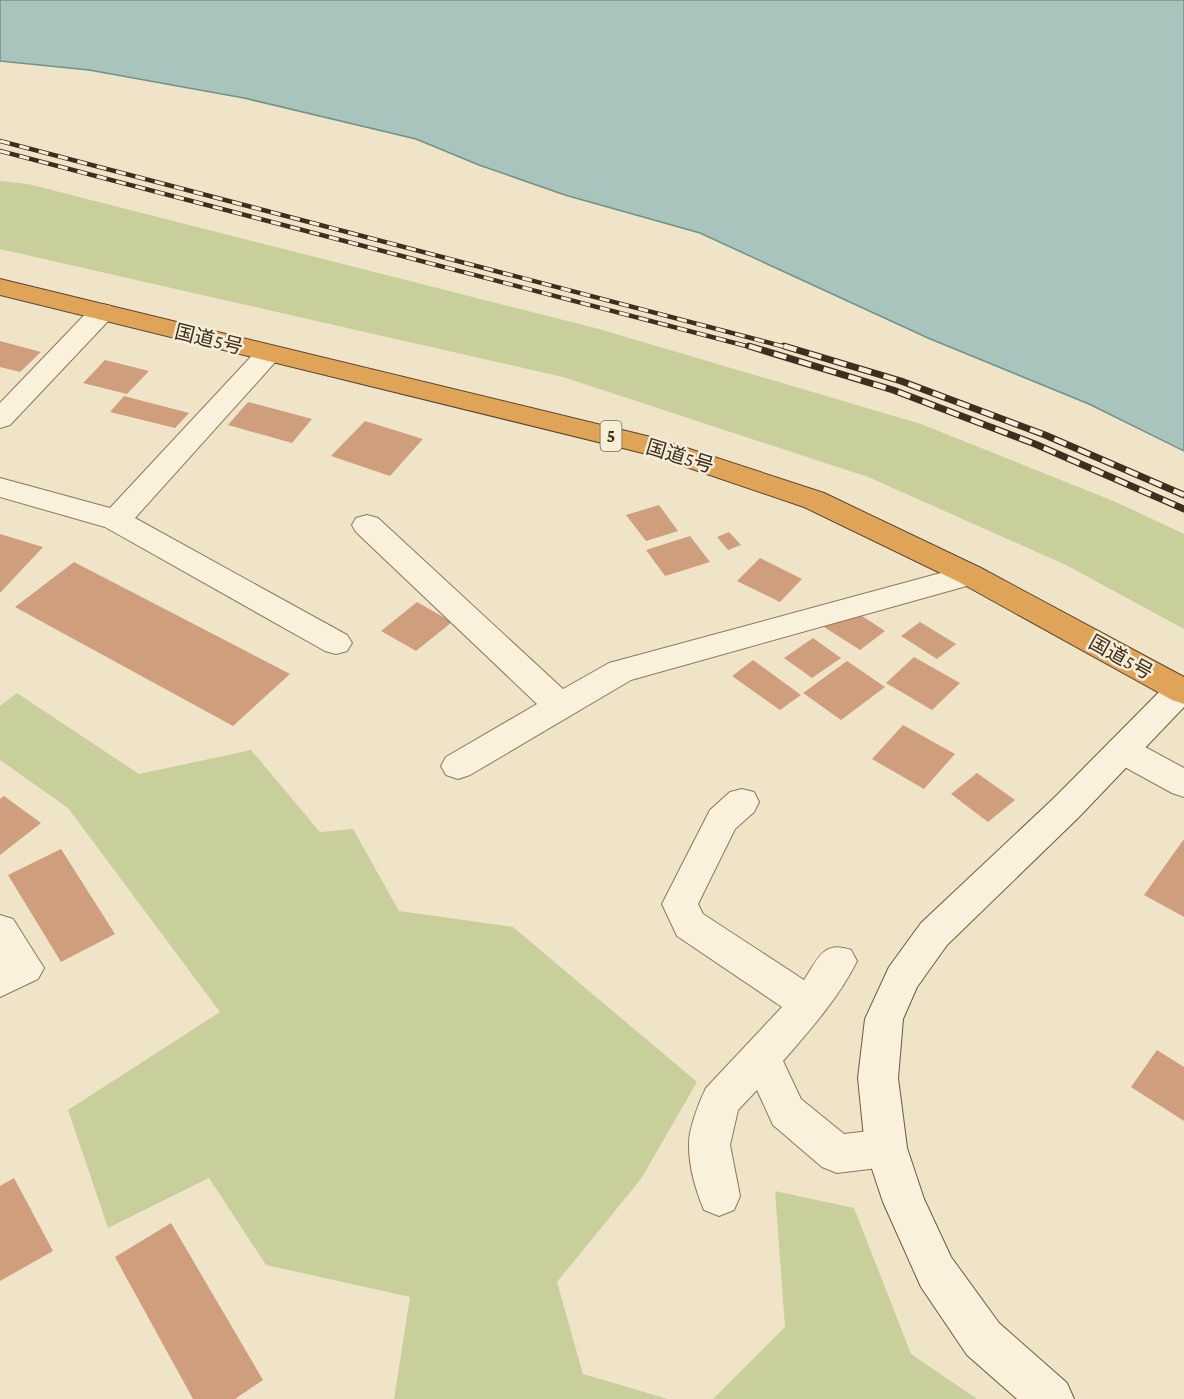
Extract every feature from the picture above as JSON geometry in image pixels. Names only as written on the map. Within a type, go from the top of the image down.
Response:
[{"type":"highway","name":"国道5号","points":[[0,286],[659,448],[814,500],[970,575],[1182,691]]},
{"type":"street","points":[[0,419],[102,312]]},
{"type":"street","points":[[116,520],[269,353]]},
{"type":"street","points":[[0,487],[116,520],[336,643]]},
{"type":"street","points":[[367,525],[560,706]]},
{"type":"street","points":[[458,766],[620,671],[970,575]]},
{"type":"street","points":[[1051,1399],[983,1339],[936,1272],[904,1202],[886,1148],[878,1078],[884,1019],[902,978],[934,934],[1067,807],[1182,691]]},
{"type":"street","points":[[1122,750],[1184,784]]},
{"type":"street","points":[[742,802],[722,820],[680,904],[690,925],[809,1004]]},
{"type":"street","points":[[0,930],[25,968],[0,981]]},
{"type":"street","points":[[718,1196],[709,1145],[720,1101],[762,1058],[809,1004],[838,961]]},
{"type":"street","points":[[762,1058],[787,1112],[837,1154],[886,1148]]},
{"type":"green space","points":[[0,181],[28,184],[599,329],[921,424],[1116,502],[1184,534],[1184,629],[1066,565],[868,477],[563,377],[0,249]]},
{"type":"green space","points":[[17,693],[139,774],[251,750],[320,832],[353,829],[399,911],[513,927],[697,1082],[641,1179],[557,1282],[583,1374],[668,1399],[394,1399],[410,1297],[266,1265],[209,1178],[108,1228],[68,1110],[220,1012],[68,808],[0,760],[0,706]]},
{"type":"green space","points":[[775,1191],[854,1208],[911,1354],[977,1399],[713,1399],[785,1327]]},
{"type":"water","points":[[0,0],[1184,0],[1184,451],[1089,404],[928,338],[700,233],[565,195],[479,165],[416,139],[244,98],[89,70],[0,61]]},
{"type":"building","points":[[0,341],[41,352],[20,372],[0,367]]},
{"type":"building","points":[[105,360],[149,371],[127,394],[83,383]]},
{"type":"building","points":[[124,396],[189,413],[175,428],[110,412]]},
{"type":"building","points":[[248,402],[312,419],[292,443],[228,425]]},
{"type":"building","points":[[365,421],[423,439],[390,476],[331,456]]},
{"type":"building","points":[[659,505],[678,531],[646,541],[626,515]]},
{"type":"building","points":[[729,532],[741,545],[728,550],[717,537]]},
{"type":"building","points":[[0,534],[43,547],[0,593]]},
{"type":"building","points":[[690,536],[710,562],[665,576],[646,550]]},
{"type":"building","points":[[760,558],[802,579],[780,602],[737,581]]},
{"type":"building","points":[[74,562],[290,674],[233,726],[15,607]]},
{"type":"building","points":[[417,602],[452,622],[416,651],[381,631]]},
{"type":"building","points":[[850,608],[885,631],[860,650],[824,627]]},
{"type":"building","points":[[920,622],[956,644],[937,659],[901,636]]},
{"type":"building","points":[[813,638],[841,658],[812,678],[784,658]]},
{"type":"building","points":[[914,657],[960,683],[932,710],[886,683]]},
{"type":"building","points":[[753,660],[801,695],[780,710],[732,676]]},
{"type":"building","points":[[847,661],[885,687],[841,720],[803,693]]},
{"type":"building","points":[[903,725],[955,754],[924,789],[872,759]]},
{"type":"building","points":[[977,773],[1015,800],[988,822],[951,794]]},
{"type":"building","points":[[4,796],[41,823],[0,855],[0,799]]},
{"type":"building","points":[[1184,839],[1184,917],[1144,895]]},
{"type":"building","points":[[61,849],[115,934],[61,962],[8,875]]},
{"type":"building","points":[[1157,1050],[1184,1067],[1184,1121],[1131,1087]]},
{"type":"building","points":[[14,1178],[53,1251],[0,1281],[0,1186]]},
{"type":"building","points":[[171,1223],[263,1380],[235,1399],[193,1399],[115,1257]]},
{"type":"railway","points":[[0,141],[789,348]]},
{"type":"railway","points":[[0,151],[754,348]]},
{"type":"railway","points":[[749,346],[893,390],[1035,444],[1184,509]]},
{"type":"railway","points":[[784,346],[901,381],[1045,435],[1184,495]]}]
